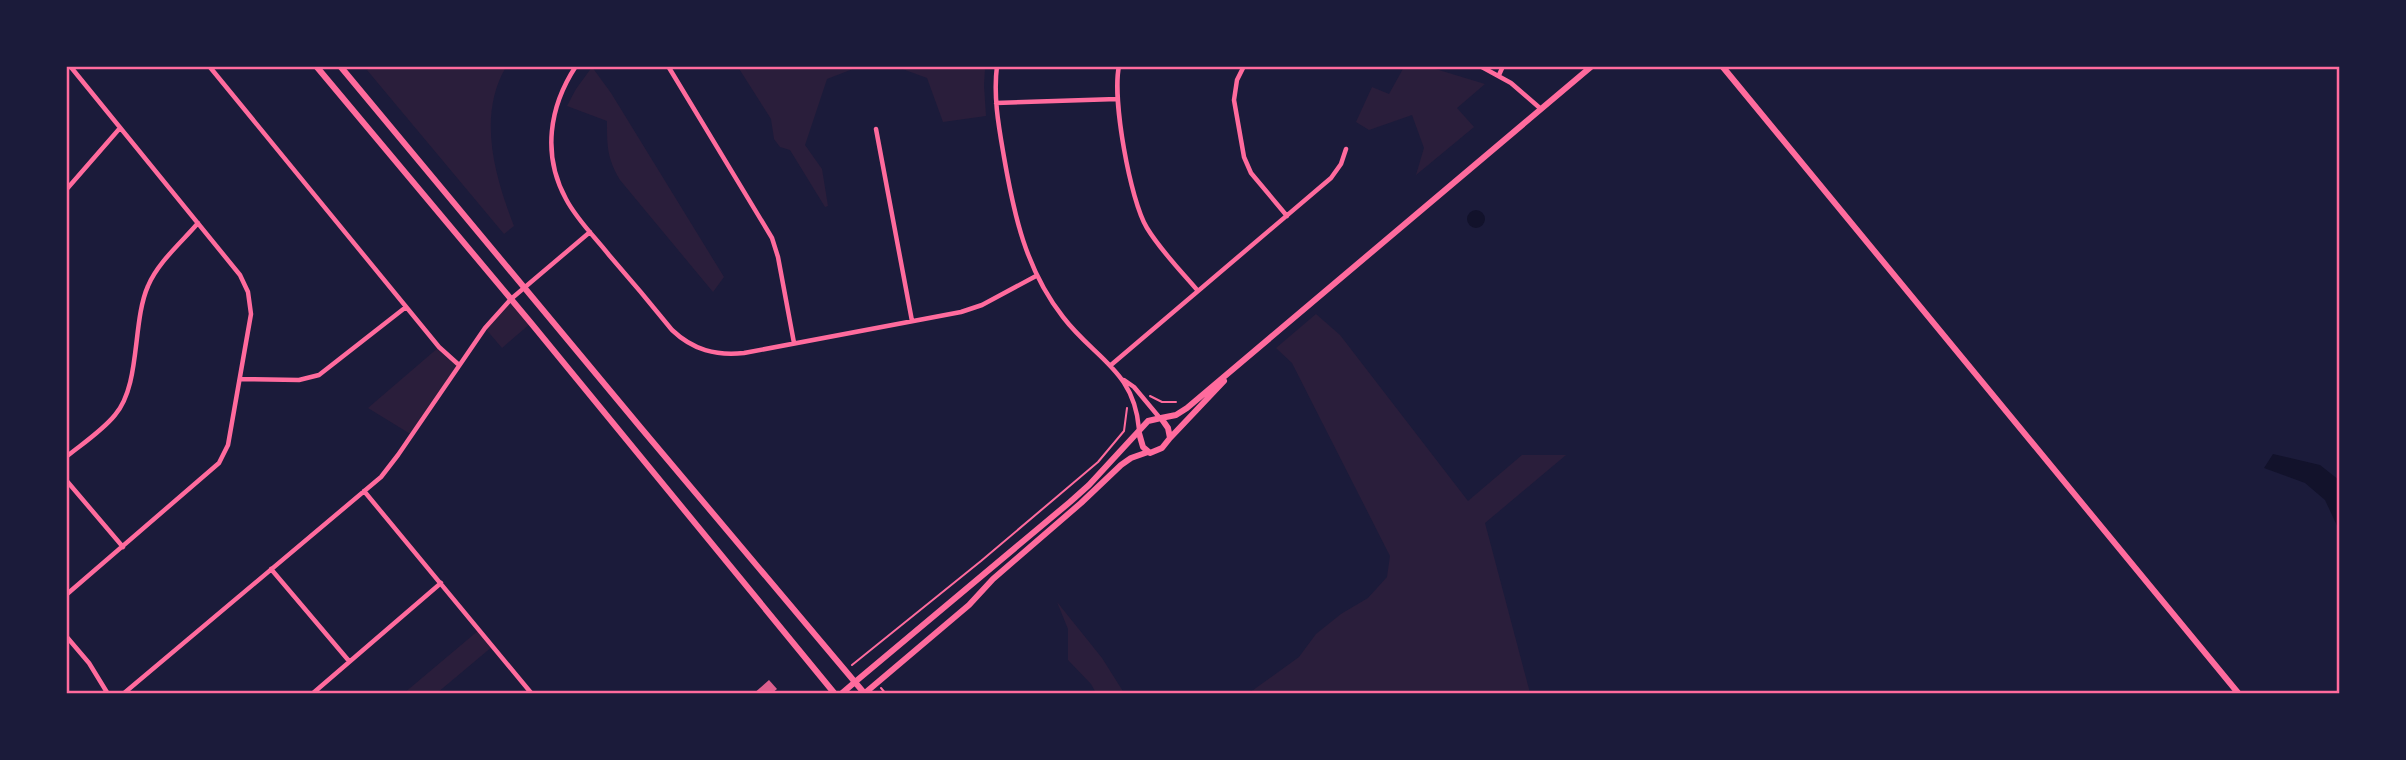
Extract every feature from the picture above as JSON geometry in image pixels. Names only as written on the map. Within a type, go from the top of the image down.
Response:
[{"type":"street","points":[[66,595],[219,463],[228,445],[251,314],[248,292],[240,275],[70,66]]},
{"type":"street","points":[[209,66],[406,307],[447,356],[459,365]]},
{"type":"street","points":[[316,66],[835,694]]},
{"type":"street","points":[[340,66],[865,693],[969,605],[993,579],[1121,465],[1131,458],[1158,451],[1245,360]]},
{"type":"street","points":[[576,66],[556,104],[551,134],[551,156],[558,184],[566,200],[590,232],[672,330],[700,349],[731,354],[968,311],[1036,276]]},
{"type":"street","points":[[668,66],[772,238],[794,344]]},
{"type":"street","points":[[998,66],[996,103],[1016,218],[1036,276],[1065,320],[1123,379],[1135,401],[1141,443],[1148,452]]},
{"type":"street","points":[[1119,66],[1117,99],[1138,211],[1152,236],[1198,291]]},
{"type":"street","points":[[1244,66],[1237,80],[1234,100],[1244,157],[1251,173],[1287,216]]},
{"type":"street","points":[[1480,66],[1499,75],[1541,109]]},
{"type":"street","points":[[1499,75],[1503,66]]},
{"type":"street","points":[[841,694],[1070,502],[1148,421],[1181,413],[1592,66]]},
{"type":"street","points":[[1722,66],[2239,694]]},
{"type":"street","points":[[996,103],[1117,99]]},
{"type":"street","points":[[66,190],[120,128]]},
{"type":"street","points":[[876,129],[912,321]]},
{"type":"street","points":[[1111,365],[1332,178],[1346,149]]},
{"type":"street","points":[[66,457],[107,424],[121,407],[128,387],[146,289],[157,270],[198,223]]},
{"type":"street","points":[[123,694],[364,491],[390,466],[485,328],[524,287],[590,232]]},
{"type":"street","points":[[241,379],[299,380],[319,375],[406,307]]},
{"type":"street","points":[[1123,379],[1134,387],[1160,417],[1168,428],[1170,438]]},
{"type":"street","points":[[66,480],[123,547]]},
{"type":"street","points":[[364,491],[532,693]]},
{"type":"street","points":[[271,569],[349,661]]},
{"type":"street","points":[[312,694],[441,583]]},
{"type":"street","points":[[66,636],[89,663],[108,694]]},
{"type":"path","points":[[1147,399],[1152,396],[1162,402],[1176,402]]},
{"type":"path","points":[[845,671],[1098,462],[1120,438],[1126,425],[1127,409],[1133,406]]},
{"type":"shaded area","points":[[371,67],[506,67],[492,106],[492,146],[495,167],[514,226],[504,234],[367,70]]},
{"type":"shaded area","points":[[592,67],[611,93],[724,277],[713,292],[620,180],[609,152],[607,121],[567,106]]},
{"type":"shaded area","points":[[738,67],[858,67],[827,79],[805,145],[822,169],[828,206],[825,207],[790,150],[780,147],[774,139],[771,119]]},
{"type":"shaded area","points":[[897,67],[985,69],[986,116],[943,122],[927,78]]},
{"type":"shaded area","points":[[1404,67],[1429,67],[1485,84],[1457,108],[1474,127],[1416,175],[1424,148],[1412,115],[1369,130],[1356,122],[1372,87],[1389,94]]},
{"type":"shaded area","points":[[1472,210],[1480,210],[1485,219],[1483,226],[1472,228],[1467,223],[1467,215]]},
{"type":"shaded area","points":[[511,299],[531,323],[502,348],[485,328]]},
{"type":"shaded area","points":[[1316,314],[1340,335],[1468,501],[1522,455],[1566,455],[1485,523],[1530,693],[1249,693],[1299,657],[1316,634],[1341,614],[1368,598],[1387,577],[1390,556],[1292,363],[1276,348]]},
{"type":"shaded area","points":[[439,347],[459,365],[412,435],[368,408]]},
{"type":"shaded area","points":[[2273,454],[2320,465],[2339,480],[2339,530],[2325,500],[2305,483],[2264,468]]},
{"type":"shaded area","points":[[1057,602],[1102,658],[1124,693],[1096,693],[1068,660],[1068,629]]},
{"type":"shaded area","points":[[479,630],[493,646],[437,693],[403,694]]},
{"type":"building","points":[[769,680],[777,689],[771,694],[753,694]]}]
